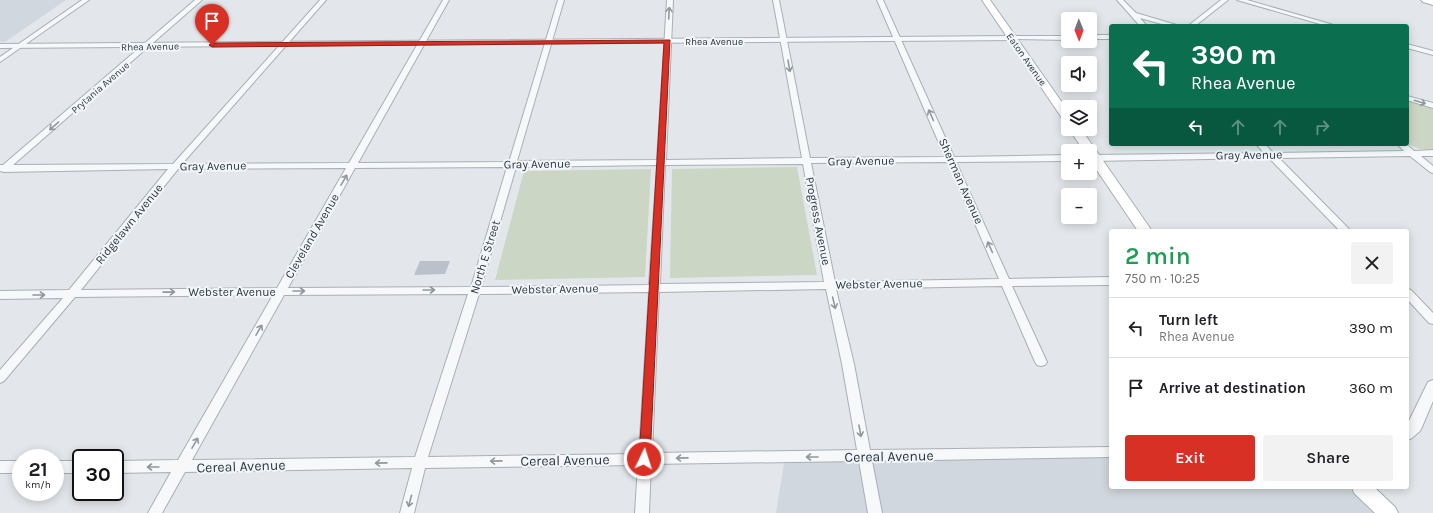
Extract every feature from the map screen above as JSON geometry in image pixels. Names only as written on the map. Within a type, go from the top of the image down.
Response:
[{"type":"main road","name":"Eaton Avenue","points":[[986,0],[1061,109]]},
{"type":"main road","points":[[1426,0],[1433,2]]},
{"type":"main road","points":[[1097,165],[1144,229]]},
{"type":"main road","points":[[1363,489],[1388,513]]},
{"type":"street","points":[[0,60],[86,0]]},
{"type":"street","name":"Prytania Avenue","points":[[2,170],[199,0]]},
{"type":"street","name":"Ridgelawn Avenue","points":[[0,378],[71,295],[176,166],[323,0]]},
{"type":"street","name":"Cleveland Avenue","points":[[155,513],[423,43],[446,0]]},
{"type":"street","name":"North E Street","points":[[407,513],[420,462],[475,290],[561,0]]},
{"type":"street","points":[[642,513],[670,0]]},
{"type":"street","name":"Progress Avenue","points":[[776,0],[830,285],[848,364],[875,513]]},
{"type":"street","name":"Sherman Avenue","points":[[880,0],[1041,362]]},
{"type":"street","points":[[1120,0],[1142,24]]},
{"type":"street","points":[[1194,24],[1225,0]]},
{"type":"street","points":[[1240,0],[1327,24]]},
{"type":"street","points":[[1132,14],[1170,24]]},
{"type":"street","points":[[1097,37],[1109,37]]},
{"type":"street","name":"Rhea Avenue","points":[[0,46],[1061,38]]},
{"type":"street","points":[[1409,47],[1433,54]]},
{"type":"street","points":[[1409,99],[1433,106]]},
{"type":"street","points":[[1262,146],[1344,229]]},
{"type":"street","points":[[1403,146],[1433,170]]},
{"type":"street","name":"Gray Avenue","points":[[1097,158],[1433,153]]},
{"type":"street","name":"Gray Avenue","points":[[2,170],[176,166],[1061,158]]},
{"type":"street","name":"Webster Avenue","points":[[0,295],[1109,281]]},
{"type":"street","points":[[1409,295],[1433,320]]},
{"type":"street","points":[[1409,432],[1415,427],[1420,410],[1433,386]]},
{"type":"street","name":"Cereal Avenue","points":[[124,467],[865,457],[1109,452]]},
{"type":"street","points":[[0,467],[12,467]]},
{"type":"shaded area","points":[[0,0],[66,0],[5,42],[0,42]]},
{"type":"shaded area","points":[[1109,452],[1109,489],[1363,489],[1388,513],[776,513],[785,457]]},
{"type":"green space","points":[[1409,100],[1433,107],[1433,150],[1420,149],[1409,145]]},
{"type":"green space","points":[[797,167],[817,275],[670,278],[672,169]]},
{"type":"green space","points":[[651,169],[645,277],[495,280],[524,171]]},
{"type":"building","points":[[420,261],[450,261],[445,274],[414,275]]},
{"type":"route","points":[[212,45],[668,41],[644,459]]}]
